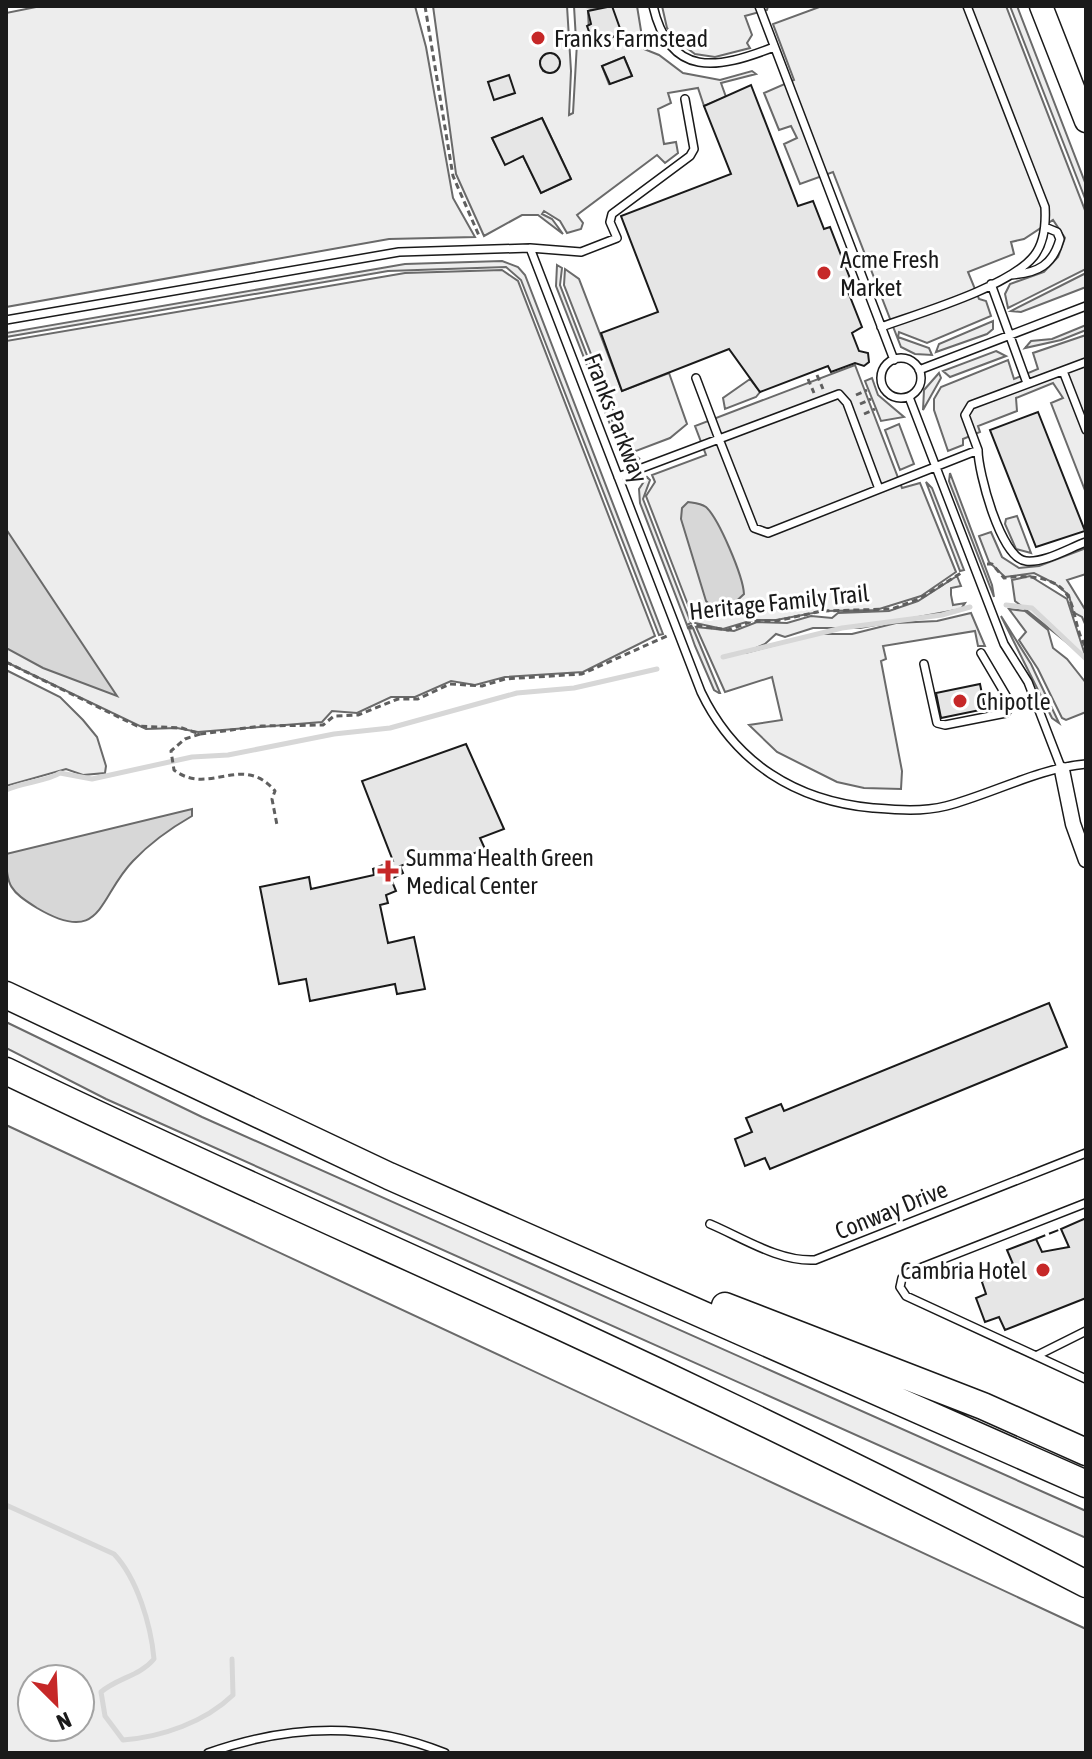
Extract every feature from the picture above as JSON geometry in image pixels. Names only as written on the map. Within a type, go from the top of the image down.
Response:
[{"type":"highway","points":[[6,995],[389,1176],[1086,1484]]},
{"type":"highway","points":[[6,1071],[196,1163],[561,1327],[919,1497],[1086,1584]]},
{"type":"highway","points":[[389,1176],[983,1406],[1086,1452]]},
{"type":"highway","points":[[919,1497],[1086,1567]]},
{"type":"main road","points":[[1041,6],[1086,121]]},
{"type":"street","points":[[1062,770],[1073,824],[1086,860]]},
{"type":"lane","points":[[653,6],[665,39],[690,60],[706,65],[724,65],[774,47]]},
{"type":"lane","points":[[759,6],[894,360]]},
{"type":"lane","points":[[881,327],[1009,275],[1034,256],[1045,227],[1042,199],[967,6]]},
{"type":"lane","points":[[6,320],[399,252],[530,248],[581,252],[617,238],[610,222],[612,214],[690,156],[694,149],[685,99]]},
{"type":"lane","points":[[1009,275],[1033,272],[1050,262],[1060,239],[1057,232],[1045,227]]},
{"type":"lane","name":"Franks Parkway","points":[[530,248],[677,632],[710,711],[731,742],[764,772],[808,794],[845,805],[916,811],[944,806],[1084,763]]},
{"type":"lane","points":[[991,284],[1027,383]]},
{"type":"lane","points":[[919,370],[1086,306]]},
{"type":"lane","points":[[909,397],[890,395],[882,385],[882,372],[894,360],[908,360],[919,370]]},
{"type":"lane","points":[[1086,362],[967,409],[965,415],[978,450],[978,470],[1004,538],[1016,558],[1025,561],[1040,559],[1086,542]]},
{"type":"lane","points":[[909,397],[918,388],[919,370]]},
{"type":"lane","points":[[1063,371],[1086,430]]},
{"type":"lane","points":[[696,378],[754,528],[761,533],[978,450]]},
{"type":"lane","points":[[618,477],[839,394],[847,403],[879,489]]},
{"type":"lane","points":[[909,397],[1004,644],[1028,682],[1062,770]]},
{"type":"lane","points":[[924,664],[937,723],[945,725],[1006,713],[1011,704],[981,653]]},
{"type":"lane","name":"Conway Drive","points":[[710,1224],[778,1255],[799,1261],[815,1260],[1086,1153]]},
{"type":"lane","points":[[1086,1203],[910,1272],[902,1278],[900,1287],[906,1296],[1086,1379]]},
{"type":"lane","points":[[1036,1356],[1086,1331]]},
{"type":"lane","points":[[208,1753],[269,1735],[328,1729],[394,1735],[445,1753]]},
{"type":"path","points":[[425,6],[453,176],[485,249]]},
{"type":"path","points":[[817,375],[823,389]]},
{"type":"path","points":[[808,379],[814,393]]},
{"type":"path","points":[[987,564],[992,564],[1004,578],[1034,575],[1063,591],[1070,601],[1086,647]]},
{"type":"path","name":"Heritage Family Trail","points":[[6,662],[137,726],[182,728],[200,734],[262,726],[323,725],[334,716],[358,715],[398,699],[418,699],[450,684],[482,686],[505,679],[582,674],[694,625],[728,630],[753,621],[776,621],[822,611],[892,609],[921,598],[961,573]]},
{"type":"path","points":[[200,734],[175,745],[171,755],[174,770],[182,776],[194,778],[247,772],[262,777],[275,791],[272,799],[277,825]]},
{"type":"shaded area","points":[[41,6],[415,6],[426,47],[453,198],[475,237],[389,239],[6,307],[6,13]]},
{"type":"shaded area","points":[[433,6],[567,6],[571,71],[569,115],[573,113],[577,43],[587,40],[598,42],[622,34],[609,6],[637,6],[644,49],[659,55],[683,73],[720,80],[752,71],[756,74],[721,83],[726,97],[704,106],[698,88],[668,93],[671,103],[658,109],[664,144],[676,142],[678,153],[665,163],[657,155],[577,215],[583,223],[581,229],[567,233],[560,221],[544,211],[542,214],[552,219],[563,234],[538,215],[522,215],[484,236],[456,174]],"holes":[[[551,53],[560,62],[557,70],[550,73],[543,71],[540,61]],[[624,57],[632,76],[609,84],[602,66]],[[542,118],[571,179],[541,193],[523,156],[505,164],[492,138]]]},
{"type":"shaded area","points":[[574,6],[597,8],[588,11],[589,32],[576,40]]},
{"type":"shaded area","points":[[662,6],[768,6],[767,10],[745,16],[752,35],[747,43],[750,48],[715,57],[695,54],[680,43],[667,28]]},
{"type":"shaded area","points":[[822,6],[1006,6],[1086,213],[1086,269],[1008,308],[1005,294],[1010,284],[1044,272],[1058,257],[1065,238],[1053,220],[1024,239],[1011,242],[1014,254],[968,272],[979,299],[986,301],[991,316],[927,343],[899,332],[898,337],[929,348],[932,355],[915,354],[901,347],[833,172],[800,184],[784,144],[797,138],[791,126],[779,130],[764,93],[794,80],[773,24]]},
{"type":"shaded area","points":[[1010,6],[1017,6],[1086,185],[1086,201]]},
{"type":"shaded area","points":[[502,261],[518,267],[525,275],[663,634],[659,635],[521,280],[506,267],[388,271],[6,337],[6,333],[405,264]]},
{"type":"shaded area","points":[[557,265],[562,268],[560,285],[622,446],[640,459],[627,456],[620,450],[556,286]]},
{"type":"shaded area","points":[[565,269],[579,279],[622,391],[669,373],[687,424],[670,438],[636,451],[627,446],[564,285]]},
{"type":"shaded area","points":[[502,270],[518,281],[655,636],[583,672],[505,677],[475,685],[451,681],[415,697],[391,697],[357,713],[332,711],[322,722],[198,732],[177,728],[146,729],[6,662],[6,341],[405,273]]},
{"type":"shaded area","points":[[1086,273],[1086,287],[1021,312],[1011,311]]},
{"type":"shaded area","points":[[993,321],[993,329],[987,334],[936,352],[939,344]]},
{"type":"shaded area","points":[[1086,325],[1086,330],[1061,340],[1025,348],[1031,341],[1052,339]]},
{"type":"shaded area","points":[[1086,335],[1086,493],[1051,403],[1063,398],[1053,383],[1016,398],[1017,411],[978,426],[980,432],[963,439],[963,445],[948,451],[934,410],[934,399],[941,387],[1008,360],[1014,379],[1038,369],[1033,353]]},
{"type":"shaded area","points":[[996,351],[1006,356],[950,377],[943,371]]},
{"type":"shaded area","points":[[855,365],[902,488],[920,483],[956,572],[921,596],[876,610],[824,611],[776,620],[753,620],[723,629],[695,623],[646,496],[655,482],[652,475],[706,455],[695,426]]},
{"type":"shaded area","points":[[939,373],[941,378],[923,410],[924,390]]},
{"type":"shaded area","points":[[872,378],[878,395],[904,417],[881,421],[865,381]]},
{"type":"shaded area","points":[[750,379],[760,392],[756,397],[725,409],[723,398]]},
{"type":"shaded area","points":[[899,424],[914,464],[900,470],[885,430]]},
{"type":"shaded area","points":[[950,473],[992,585],[994,597],[949,481]]},
{"type":"shaded area","points":[[647,477],[650,480],[643,499],[691,623],[687,625],[640,503],[639,489]]},
{"type":"shaded area","points":[[926,482],[932,488],[964,570],[960,571]]},
{"type":"shaded area","points":[[688,502],[704,506],[711,513],[735,562],[744,594],[730,607],[712,607],[706,601],[681,519],[682,508]]},
{"type":"shaded area","points":[[1017,516],[1031,553],[1016,549],[1005,524],[1006,519]]},
{"type":"shaded area","points":[[6,529],[117,696],[43,668],[6,648]]},
{"type":"shaded area","points":[[991,532],[1002,557],[1019,568],[1039,566],[1086,548],[1086,574],[1067,580],[1086,611],[1086,626],[1082,617],[1073,612],[1069,595],[1054,583],[1034,573],[1005,577],[989,562],[979,536]]},
{"type":"shaded area","points":[[957,576],[961,586],[951,588],[951,595],[953,605],[965,603],[961,609],[860,628],[813,628],[785,637],[776,634],[765,644],[745,653],[818,634],[852,634],[896,623],[937,621],[971,613],[985,646],[978,646],[975,631],[883,646],[886,659],[881,661],[902,771],[901,789],[864,788],[837,782],[777,752],[749,725],[782,720],[772,677],[725,692],[696,627],[734,631],[757,622],[787,623],[811,616],[832,618],[838,613],[889,611],[918,601]]},
{"type":"shaded area","points":[[1030,576],[1067,599],[1086,658],[1015,601],[1012,580]]},
{"type":"shaded area","points":[[1009,609],[1025,611],[1048,630],[1053,648],[1067,659],[1086,683],[1086,712],[1066,720],[1062,718],[1038,669],[1019,640],[1026,632]]},
{"type":"shaded area","points":[[1001,616],[1031,664],[1059,723],[1052,718]]},
{"type":"shaded area","points":[[693,628],[720,693],[714,690],[695,646],[689,629]]},
{"type":"shaded area","points":[[6,670],[60,697],[83,720],[97,737],[106,766],[105,773],[83,775],[66,769],[6,786]]},
{"type":"shaded area","points":[[192,809],[192,816],[161,836],[133,861],[97,913],[87,920],[75,922],[59,919],[37,908],[11,887],[6,854]]},
{"type":"shaded area","points":[[6,1022],[202,1117],[1086,1511],[1086,1538],[106,1099],[6,1048]]},
{"type":"shaded area","points":[[6,1125],[1086,1629],[1086,1753],[6,1753]]},
{"type":"building","points":[[612,6],[622,34],[593,42],[587,26],[591,24],[588,11]]},
{"type":"building","points":[[550,53],[557,56],[560,63],[557,70],[550,73],[543,70],[540,63],[543,56]]},
{"type":"building","points":[[624,57],[632,76],[610,84],[602,66]]},
{"type":"building","points":[[509,75],[515,93],[494,100],[488,82]]},
{"type":"building","points":[[751,85],[798,206],[813,201],[824,229],[830,227],[853,286],[847,289],[862,327],[852,333],[859,351],[868,353],[869,362],[864,366],[855,363],[831,372],[828,366],[760,392],[729,349],[622,391],[601,333],[658,312],[621,216],[731,174],[704,106]]},
{"type":"building","points":[[542,118],[571,179],[541,193],[523,156],[505,165],[492,138]]},
{"type":"building","points":[[1038,412],[1085,531],[1036,547],[990,430]]},
{"type":"building","name":"Chipotle","points":[[980,684],[985,709],[941,718],[936,693]]},
{"type":"building","name":"Summa Health Green Medical Center","points":[[466,744],[504,829],[480,838],[485,849],[442,866],[438,852],[400,866],[403,873],[391,879],[396,891],[386,895],[388,903],[380,905],[388,943],[414,937],[425,989],[397,994],[395,984],[310,1001],[306,979],[279,984],[260,887],[309,877],[311,889],[374,875],[373,869],[393,861],[362,781]]},
{"type":"building","points":[[1049,1003],[1067,1047],[770,1169],[765,1158],[745,1166],[735,1139],[752,1132],[746,1118],[781,1104],[784,1111]]},
{"type":"building","name":"Cambria Hotel","points":[[1086,1218],[1086,1298],[1005,1330],[999,1317],[985,1322],[976,1298],[986,1294],[982,1282],[985,1276],[1013,1264],[1007,1250],[1036,1239],[1042,1252],[1069,1247],[1061,1229]]},
{"type":"waterway","points":[[1006,605],[1032,608],[1086,659]]},
{"type":"waterway","points":[[723,657],[842,628],[942,615],[970,607]]},
{"type":"waterway","points":[[6,790],[60,773],[92,779],[192,757],[228,755],[334,734],[390,728],[517,693],[574,688],[657,669]]},
{"type":"waterway","points":[[6,1505],[114,1554],[130,1576],[146,1617],[154,1659],[101,1692],[105,1716],[123,1740],[153,1736],[182,1726],[222,1705],[233,1695],[232,1659]]},
{"type":"fence","points":[[1036,1239],[1061,1229]]},
{"type":"place","name":"Franks Farmstead","points":[[538,38]]},
{"type":"place","name":"Acme Fresh Market","points":[[824,273]]},
{"type":"place","name":"Chipotle","points":[[960,701]]},
{"type":"place","name":"Summa Health Green Medical Center","points":[[388,871]]},
{"type":"place","name":"Cambria Hotel","points":[[1043,1270]]}]
